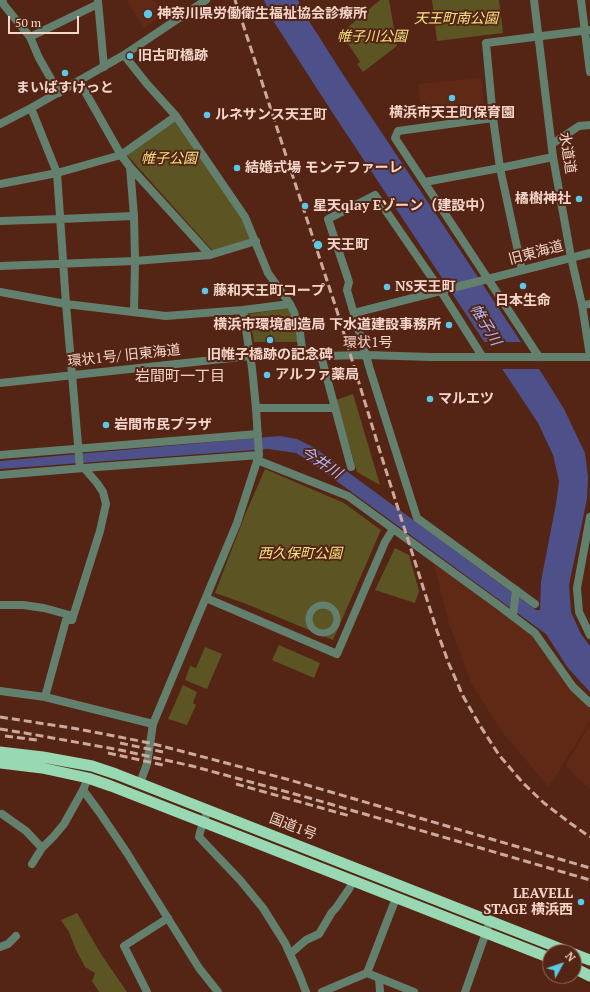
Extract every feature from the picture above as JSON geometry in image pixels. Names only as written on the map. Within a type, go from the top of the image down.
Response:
[{"type":"highway","name":"国道1号","points":[[0,752],[43,757],[92,766],[140,783],[549,944]]},
{"type":"highway","name":"国道1号","points":[[0,763],[42,768],[88,778],[542,955]]},
{"type":"street","points":[[2,0],[4,5],[30,37],[39,58],[59,93]]},
{"type":"street","points":[[0,124],[59,93],[124,55],[206,0]]},
{"type":"street","name":"水道道","points":[[534,0],[553,157],[571,257],[586,304],[590,357]]},
{"type":"street","points":[[581,0],[587,30],[590,72]]},
{"type":"street","points":[[30,37],[98,2],[104,66]]},
{"type":"street","points":[[522,270],[500,168],[493,118],[486,43],[587,30]]},
{"type":"street","points":[[124,55],[147,84],[176,116],[245,217],[268,273],[294,312],[303,356]]},
{"type":"street","points":[[79,81],[130,167],[210,255]]},
{"type":"street","points":[[32,108],[57,173],[62,263],[78,449],[82,468],[98,483],[103,492],[106,504],[100,531],[72,620],[66,620],[45,697]]},
{"type":"street","points":[[0,184],[57,173],[121,154],[176,116]]},
{"type":"street","points":[[493,118],[398,131],[395,138],[488,279],[536,357],[590,357]]},
{"type":"street","points":[[552,144],[579,126],[590,125]]},
{"type":"street","points":[[425,182],[553,157]]},
{"type":"street","points":[[130,167],[134,216],[134,312]]},
{"type":"street","points":[[484,356],[376,195],[328,219],[349,282],[347,290],[371,373],[417,518],[535,604]]},
{"type":"street","points":[[0,221],[134,216]]},
{"type":"street","points":[[0,266],[135,261],[210,255],[256,241]]},
{"type":"street","name":"旧東海道","points":[[441,291],[590,253]]},
{"type":"street","points":[[354,313],[441,291]]},
{"type":"street","points":[[0,292],[66,304],[166,316],[243,310],[290,304]]},
{"type":"street","points":[[140,783],[147,764],[153,724],[237,523],[258,457],[256,408],[243,310]]},
{"type":"street","name":"環状1号","points":[[250,356],[366,355],[431,357],[536,357]]},
{"type":"street","name":"環状1号/ 旧東海道","points":[[0,383],[250,356]]},
{"type":"street","points":[[321,356],[351,467]]},
{"type":"street","points":[[256,408],[334,408]]},
{"type":"street","points":[[0,455],[258,434]]},
{"type":"street","points":[[0,475],[82,468],[258,457],[348,496],[513,616],[535,633],[573,687],[590,703]]},
{"type":"street","points":[[590,516],[577,588],[579,612],[590,635]]},
{"type":"street","points":[[206,598],[337,654],[385,542],[393,529]]},
{"type":"street","points":[[513,616],[516,590]]},
{"type":"street","points":[[0,604],[44,608],[73,616]]},
{"type":"street","points":[[327,604],[335,610],[338,620],[331,630],[326,633],[322,633],[317,632],[312,628],[309,624],[309,614],[317,605],[327,604]]},
{"type":"street","points":[[0,691],[45,697],[153,724]]},
{"type":"street","points":[[32,864],[42,848],[64,824],[88,778]]},
{"type":"street","points":[[83,790],[127,853],[199,968],[218,992]]},
{"type":"street","points":[[208,810],[199,837],[240,880],[263,908],[285,943],[306,992]]},
{"type":"street","points":[[2,814],[26,831],[42,848]]},
{"type":"street","points":[[290,954],[306,940],[319,934],[353,881]]},
{"type":"street","points":[[367,973],[396,898]]},
{"type":"street","points":[[147,992],[124,946],[168,918]]},
{"type":"street","points":[[465,992],[490,921]]},
{"type":"street","points":[[0,947],[8,944],[16,936]]},
{"type":"street","points":[[322,992],[367,973],[414,992]]},
{"type":"street","points":[[379,978],[380,992]]},
{"type":"shaded area","name":"神奈川県労働衛生福祉協会診療所","points":[[129,0],[154,0],[163,16],[144,28],[127,2]]},
{"type":"shaded area","name":"横浜市天王町保育園","points":[[481,78],[485,111],[422,118],[418,84]]},
{"type":"shaded area","points":[[433,561],[532,635],[571,691],[590,708],[590,721],[549,787],[505,736],[472,685],[449,624]]},
{"type":"shaded area","points":[[590,724],[590,789],[565,766]]},
{"type":"green space","name":"帷子川公園","points":[[380,0],[389,0],[397,46],[363,72],[357,64],[360,62],[341,33]]},
{"type":"green space","name":"天王町南公園","points":[[432,0],[499,0],[503,33],[437,41]]},
{"type":"green space","name":"帷子公園","points":[[175,118],[243,218],[254,240],[213,251],[127,155]]},
{"type":"green space","points":[[289,308],[298,342],[254,342],[249,314]]},
{"type":"green space","points":[[353,394],[380,485],[357,472],[336,400]]},
{"type":"green space","name":"西久保町公園","points":[[265,469],[344,503],[381,530],[333,640],[244,603],[215,593],[245,515]]},
{"type":"green space","points":[[395,548],[409,555],[419,591],[415,603],[375,590]]},
{"type":"green space","points":[[279,645],[320,663],[314,678],[272,660]]},
{"type":"green space","points":[[205,647],[222,654],[207,689],[185,680],[190,666],[196,668]]},
{"type":"green space","points":[[183,685],[197,692],[193,703],[196,705],[187,725],[168,719]]},
{"type":"green space","points":[[77,913],[101,954],[127,992],[99,992],[92,981],[95,973],[85,967],[69,932],[61,920]]},
{"type":"water","points":[[264,0],[298,0],[302,10],[344,76],[543,375],[564,409],[585,453],[588,477],[587,499],[569,585],[571,612],[581,634],[590,646],[590,692],[568,668],[546,634],[296,453],[268,449],[0,469],[0,461],[280,436],[297,439],[315,448],[536,610],[540,610],[541,581],[559,481],[553,455],[538,423],[334,115],[272,19]]},
{"type":"pier","points":[[482,342],[523,342],[541,369],[499,369]]},
{"type":"railway","points":[[235,0],[337,311],[382,458],[437,631],[449,664],[463,696],[499,755],[523,783],[544,803],[590,837]]},
{"type":"railway","points":[[0,717],[72,728],[150,743],[290,780],[590,868]]},
{"type":"railway","points":[[0,729],[120,750],[192,766],[313,799],[590,880]]},
{"type":"railway","points":[[5,736],[37,740]]},
{"type":"railway","points":[[120,743],[163,752]]},
{"type":"railway","points":[[108,753],[163,765]]},
{"type":"railway","points":[[236,784],[350,816]]},
{"type":"place","name":"神奈川県労働衛生福祉協会診療所","points":[[148,14]]},
{"type":"place","name":"旧古町橋跡","points":[[130,56]]},
{"type":"place","name":"まいばすけっと","points":[[65,73]]},
{"type":"place","name":"横浜市天王町保育園","points":[[452,98]]},
{"type":"place","name":"ルネサンス天王町","points":[[207,115]]},
{"type":"place","name":"結婚式場 モンテファーレ","points":[[237,168]]},
{"type":"place","name":"橘樹神社","points":[[579,199]]},
{"type":"place","name":"星天qlay Eゾーン（建設中）","points":[[305,206]]},
{"type":"place","name":"天王町","points":[[318,245]]},
{"type":"place","name":"日本生命","points":[[523,286]]},
{"type":"place","name":"NS天王町","points":[[387,287]]},
{"type":"place","name":"藤和天王町コープ","points":[[205,291]]},
{"type":"place","name":"横浜市環境創造局 下水道建設事務所","points":[[449,325]]},
{"type":"place","name":"旧帷子橋跡の記念碑","points":[[270,340]]},
{"type":"place","name":"アルファ薬局","points":[[267,375]]},
{"type":"place","name":"マルエツ","points":[[430,399]]},
{"type":"place","name":"岩間市民プラザ","points":[[106,425]]},
{"type":"place","name":"LEAVELL STAGE 横浜西","points":[[581,902]]},
{"type":"district","name":"岩間町一丁目","points":[[180,377]]},
{"type":"water label","name":"帷子川","points":[[485,325]]},
{"type":"water label","name":"今井川","points":[[321,463]]}]
